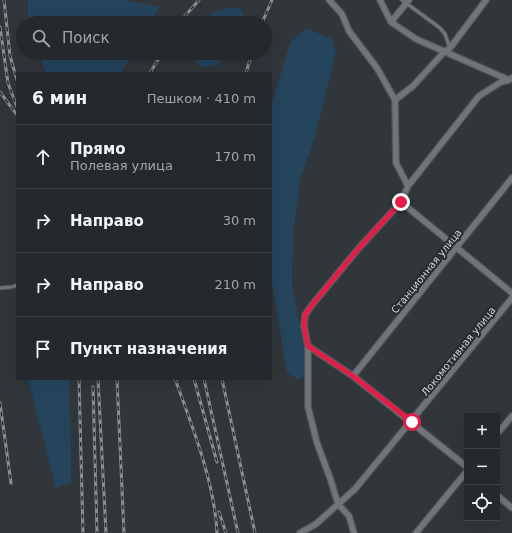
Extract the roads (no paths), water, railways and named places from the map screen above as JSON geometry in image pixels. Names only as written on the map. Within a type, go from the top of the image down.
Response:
[{"type":"street","points":[[329,0],[342,14],[349,31],[377,68],[395,100],[396,163],[408,186]]},
{"type":"street","points":[[380,0],[391,22],[416,39],[447,50],[511,80]]},
{"type":"street","points":[[395,100],[413,86],[447,50],[486,0]]},
{"type":"street","points":[[391,22],[406,1]]},
{"type":"street","points":[[354,533],[349,516],[338,504],[317,443],[308,407],[308,346],[304,326],[305,315],[358,249],[401,202],[408,186],[479,96],[501,82],[511,80]]},
{"type":"street","name":"Станционная улица","points":[[353,376],[512,178]]},
{"type":"street","points":[[401,202],[512,293]]},
{"type":"street","name":"Локомотивная улица","points":[[300,533],[316,524],[355,489],[412,422],[512,298]]},
{"type":"street","points":[[308,346],[353,376],[464,464]]},
{"type":"street","points":[[500,430],[512,416]]},
{"type":"street","points":[[416,533],[464,475]]},
{"type":"street","points":[[500,498],[512,508]]},
{"type":"lane","points":[[406,1],[440,28],[444,34],[447,50]]},
{"type":"lane","points":[[0,288],[12,287],[16,285]]},
{"type":"railway","points":[[4,0],[10,56],[16,77]]},
{"type":"railway","points":[[185,16],[199,0]]},
{"type":"railway","points":[[265,16],[272,0]]},
{"type":"railway","points":[[0,27],[8,83],[16,104]]},
{"type":"railway","points":[[151,72],[158,60]]},
{"type":"railway","points":[[246,72],[250,60]]},
{"type":"railway","points":[[0,92],[16,114]]},
{"type":"railway","points":[[79,380],[83,533]]},
{"type":"railway","points":[[98,380],[106,533]]},
{"type":"railway","points":[[117,380],[124,533]]},
{"type":"railway","points":[[175,380],[202,455],[212,495],[217,533]]},
{"type":"railway","points":[[194,380],[217,462]]},
{"type":"railway","points":[[204,380],[238,533]]},
{"type":"railway","points":[[222,380],[255,533]]},
{"type":"railway","points":[[93,387],[97,533]]},
{"type":"railway","points":[[0,403],[11,483]]},
{"type":"railway","points":[[219,512],[226,533]]}]
